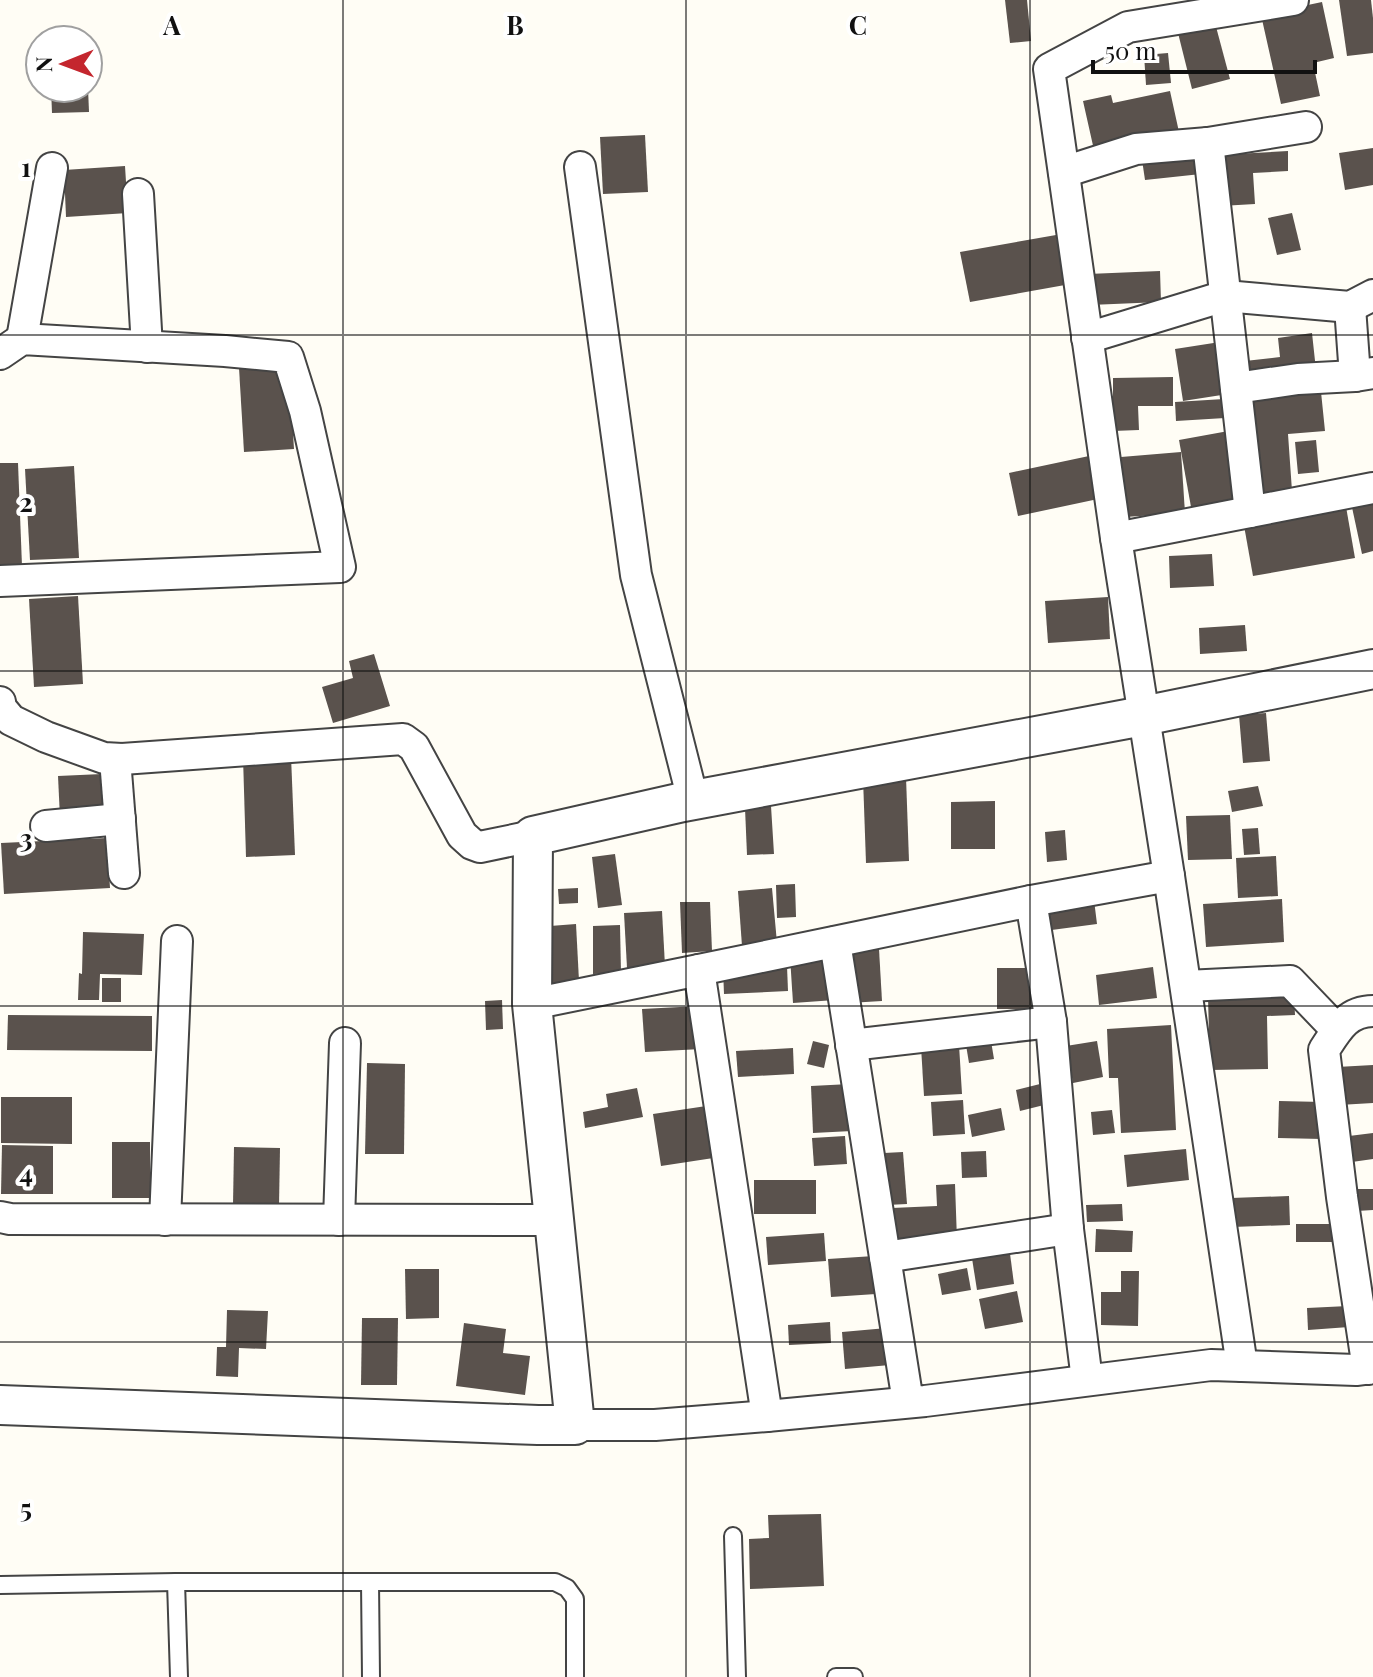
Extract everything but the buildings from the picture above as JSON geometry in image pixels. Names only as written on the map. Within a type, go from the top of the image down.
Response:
[{"type":"street","points":[[1242,1366],[1116,538],[1049,69],[1128,27],[1293,0]]},
{"type":"street","points":[[1064,172],[1136,149],[1208,143],[1306,127]]},
{"type":"street","points":[[1208,143],[1250,512]]},
{"type":"street","points":[[580,167],[636,575],[693,800]]},
{"type":"street","points":[[0,581],[340,567],[305,411],[288,357],[147,347],[11,346],[52,168]]},
{"type":"street","points":[[138,194],[147,347]]},
{"type":"street","points":[[1087,338],[1225,296],[1362,301],[1364,375],[1298,379],[1236,388]]},
{"type":"street","points":[[1116,538],[1373,488]]},
{"type":"street","points":[[0,702],[11,720],[104,758],[403,739],[414,747],[462,835],[480,847],[693,800],[1143,716],[1373,669]]},
{"type":"street","points":[[115,759],[124,873]]},
{"type":"street","points":[[46,826],[120,819]]},
{"type":"street","points":[[533,836],[532,1004],[575,1425]]},
{"type":"street","points":[[532,1004],[1031,901],[1169,876]]},
{"type":"street","points":[[1031,901],[1051,1022],[1068,1229],[1087,1380]]},
{"type":"street","points":[[165,1220],[177,941]]},
{"type":"street","points":[[835,942],[908,1402]]},
{"type":"street","points":[[699,970],[767,1416]]},
{"type":"street","points":[[1186,986],[1290,981],[1337,1030]]},
{"type":"street","points":[[0,1405],[538,1425],[655,1425],[908,1402],[1211,1365],[1370,1368],[1342,1197],[1324,1050],[1350,1017],[1362,1011],[1373,1011]]},
{"type":"street","points":[[851,1045],[1051,1022]]},
{"type":"street","points":[[339,1220],[345,1043]]},
{"type":"street","points":[[0,1217],[554,1220]]},
{"type":"street","points":[[885,1257],[1068,1229]]},
{"type":"lane","points":[[733,1536],[737,1677]]},
{"type":"lane","points":[[176,1582],[179,1677]]},
{"type":"lane","points":[[370,1582],[371,1677]]},
{"type":"lane","points":[[0,1585],[555,1582],[567,1588],[575,1599],[575,1677]]},
{"type":"lane","points":[[836,1677],[854,1677]]}]
